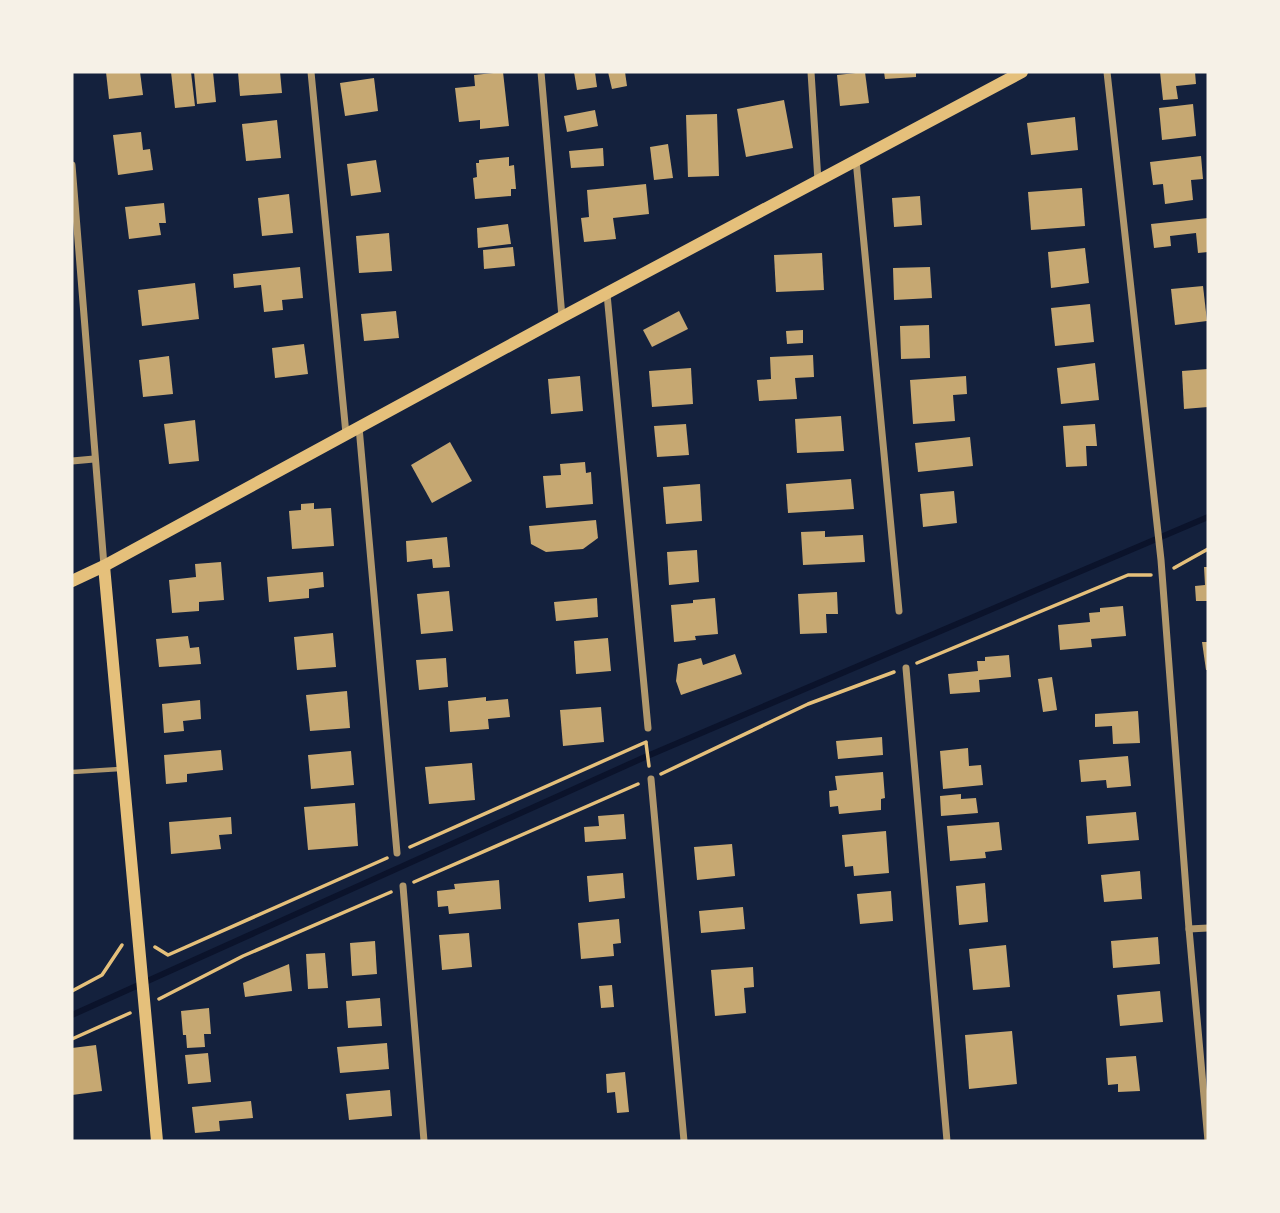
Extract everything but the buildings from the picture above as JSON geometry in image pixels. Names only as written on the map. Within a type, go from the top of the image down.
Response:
[{"type":"main road","points":[[72,581],[1021,72]]},
{"type":"main road","points":[[104,566],[157,1141]]},
{"type":"street","points":[[312,72],[346,434]]},
{"type":"street","points":[[541,72],[562,317]]},
{"type":"street","points":[[811,72],[818,181]]},
{"type":"street","points":[[1107,72],[1161,560],[1208,1141]]},
{"type":"street","points":[[856,160],[899,611]]},
{"type":"street","points":[[72,165],[74,237],[104,566]]},
{"type":"street","points":[[607,294],[648,728]]},
{"type":"street","points":[[359,427],[397,853]]},
{"type":"street","points":[[72,461],[94,459]]},
{"type":"street","points":[[906,668],[947,1141]]},
{"type":"street","points":[[651,779],[684,1141]]},
{"type":"street","points":[[403,886],[424,1141]]},
{"type":"street","points":[[1189,929],[1208,928]]},
{"type":"lane","points":[[72,772],[121,769]]},
{"type":"path","points":[[163,997],[243,956],[651,779],[808,704],[906,668],[1128,575],[1162,575],[1208,549]]},
{"type":"path","points":[[72,991],[102,975],[121,945],[139,940],[168,955],[646,743],[651,779]]},
{"type":"path","points":[[72,1039],[145,1006]]},
{"type":"waterway","points":[[72,1015],[645,757],[1208,517]]}]
